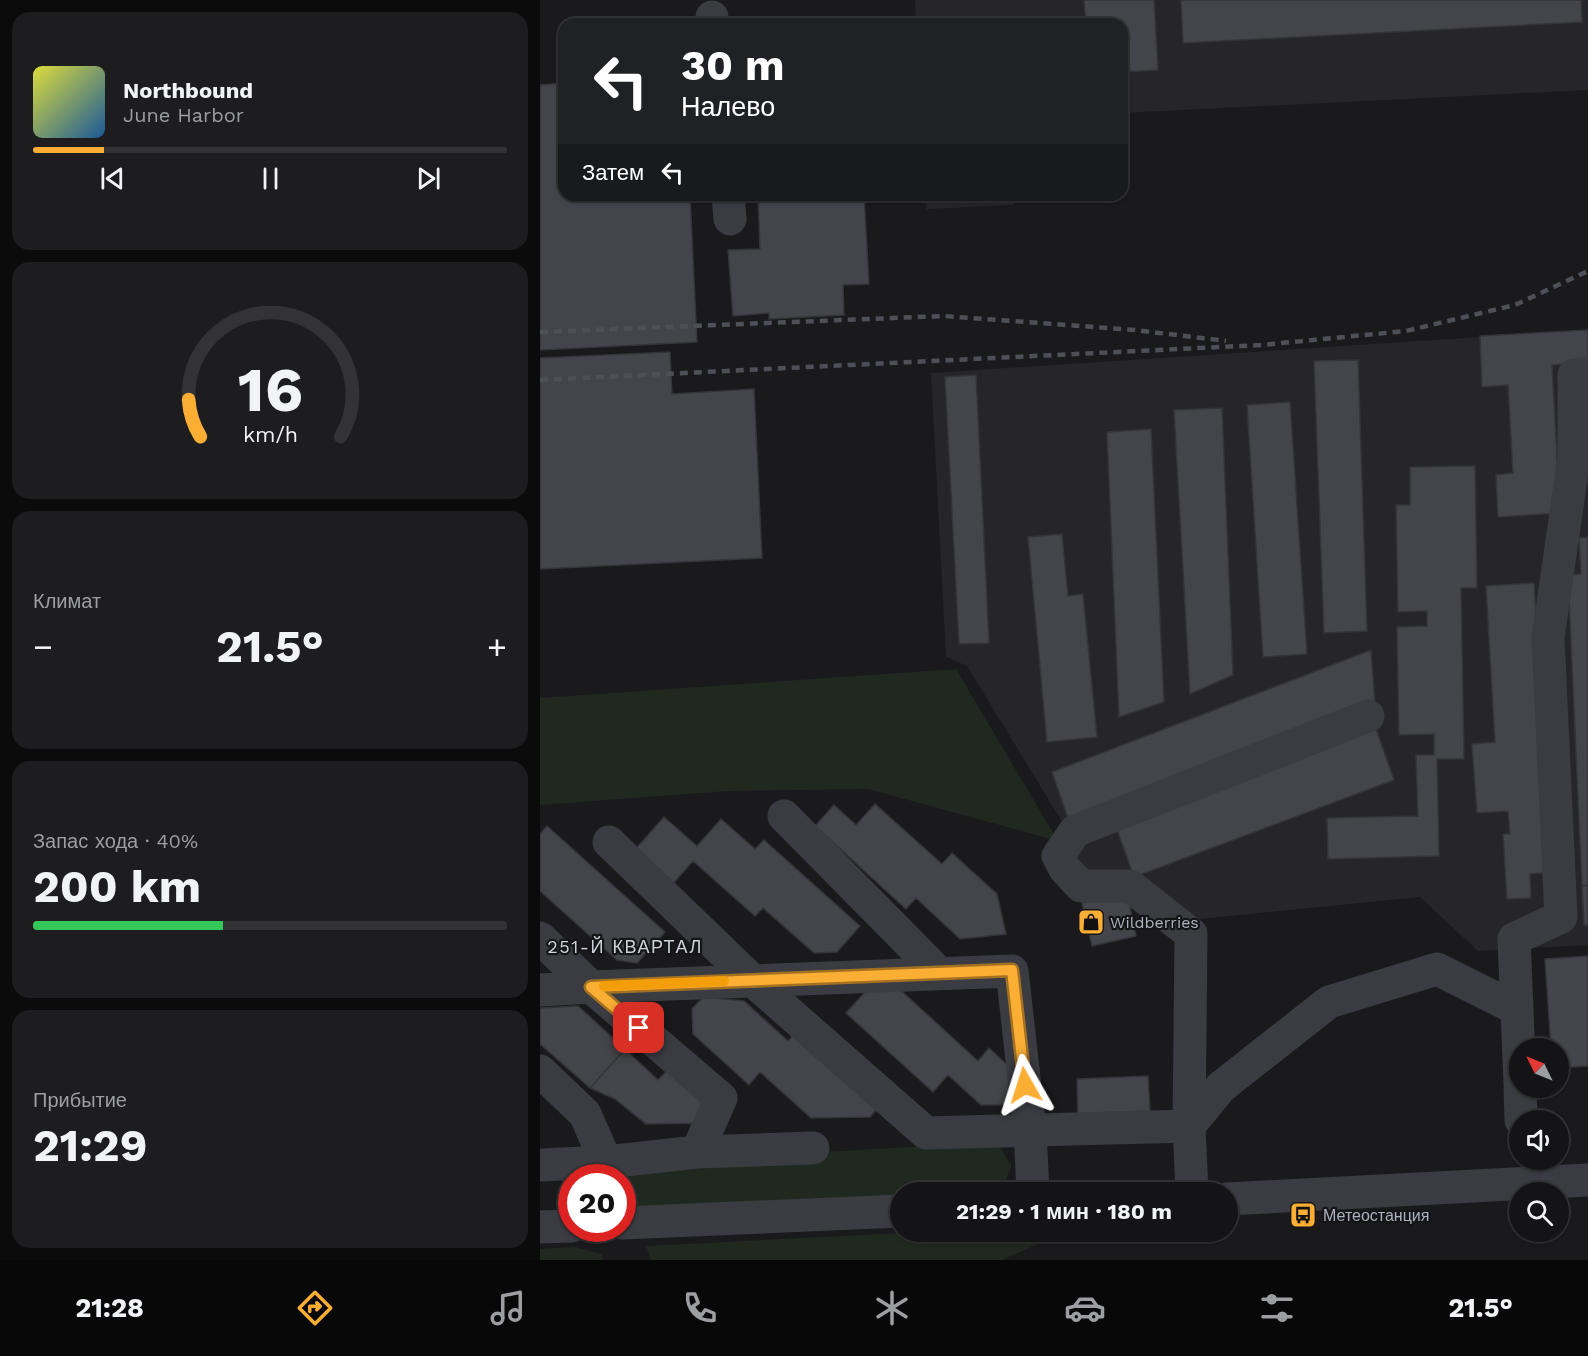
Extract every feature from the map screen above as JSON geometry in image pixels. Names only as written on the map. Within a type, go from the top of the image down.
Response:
[{"type":"street","points":[[1518,1038],[1514,939],[1561,917],[1548,638],[1581,457],[1574,375],[1588,375]]},
{"type":"street","points":[[1192,1182],[1189,1126],[1191,934],[1130,886],[1081,886],[1065,869],[1058,856],[1075,831],[1368,716]]},
{"type":"street","points":[[784,816],[939,973]]},
{"type":"street","points":[[609,842],[752,980],[926,1132],[1189,1126],[1221,1087],[1329,1002],[1437,969],[1517,1009]]},
{"type":"street","points":[[540,938],[591,987],[721,1098],[697,1152]]},
{"type":"street","points":[[540,990],[1012,970],[1030,1131],[1033,1182]]},
{"type":"street","points":[[540,1071],[585,1114],[604,1164]]},
{"type":"street","points":[[636,1164],[697,1152],[813,1148]]},
{"type":"street","points":[[540,1165],[558,1166]]},
{"type":"street","points":[[1238,1198],[1523,1171],[1588,1180]]},
{"type":"street","points":[[636,1222],[890,1211]]},
{"type":"street","points":[[540,1227],[558,1226]]},
{"type":"shaded area","points":[[915,0],[1588,0],[1588,90],[1128,113],[1128,18],[916,18]]},
{"type":"shaded area","points":[[925,201],[1017,201],[1013,205],[926,209]]},
{"type":"shaded area","points":[[1588,330],[1588,945],[1478,951],[1420,897],[1190,920],[1082,877],[1064,825],[967,666],[946,657],[931,373]]},
{"type":"shaded area","points":[[956,669],[1058,841],[868,789],[728,791],[540,805],[540,698]]},
{"type":"shaded area","points":[[998,1142],[1011,1166],[1005,1182],[890,1182],[890,1197],[636,1209],[636,1164],[613,1164]]},
{"type":"shaded area","points":[[890,1234],[890,1242],[1042,1242],[1002,1260],[651,1260],[646,1246]]},
{"type":"shaded area","points":[[575,1247],[602,1254],[603,1260],[540,1260],[540,1249]]},
{"type":"building","points":[[1084,0],[1154,0],[1158,70],[1128,72],[1128,18],[1086,18]]},
{"type":"building","points":[[1181,0],[1581,0],[1582,22],[1183,43]]},
{"type":"building","points":[[558,84],[558,201],[690,201],[697,342],[540,350],[540,85]]},
{"type":"building","points":[[758,201],[864,201],[869,284],[843,285],[844,315],[769,319],[769,313],[733,316],[728,250],[760,249]]},
{"type":"building","points":[[1588,330],[1588,363],[1552,365],[1560,513],[1498,517],[1496,475],[1513,473],[1508,385],[1482,387],[1480,336]]},
{"type":"building","points":[[670,352],[672,394],[754,389],[762,558],[540,569],[540,358]]},
{"type":"building","points":[[1358,360],[1367,631],[1324,633],[1314,361]]},
{"type":"building","points":[[976,375],[989,643],[959,644],[945,377]]},
{"type":"building","points":[[1290,402],[1307,654],[1263,657],[1247,405]]},
{"type":"building","points":[[1222,408],[1233,675],[1190,694],[1174,410]]},
{"type":"building","points":[[1151,429],[1164,702],[1119,717],[1107,432]]},
{"type":"building","points":[[1475,466],[1477,588],[1461,588],[1464,759],[1437,759],[1439,856],[1328,859],[1327,818],[1418,816],[1416,755],[1434,755],[1434,734],[1399,735],[1397,627],[1427,626],[1427,611],[1398,612],[1396,505],[1410,505],[1410,467]]},
{"type":"building","points":[[1062,534],[1068,596],[1083,594],[1097,737],[1047,742],[1028,537]]},
{"type":"building","points":[[1588,537],[1588,885],[1582,886],[1568,575],[1581,574],[1579,538]]},
{"type":"building","points":[[1534,583],[1551,872],[1530,874],[1531,898],[1507,899],[1503,834],[1510,834],[1508,811],[1477,813],[1472,744],[1495,742],[1486,586]]},
{"type":"building","points":[[1371,650],[1375,704],[1068,818],[1052,772]]},
{"type":"building","points":[[1376,729],[1394,780],[1134,877],[1116,827]]},
{"type":"building","points":[[875,804],[942,864],[952,853],[997,894],[1006,934],[960,939],[916,898],[906,909],[815,826],[834,805],[856,825]]},
{"type":"building","points":[[664,817],[697,846],[721,819],[755,849],[764,840],[860,926],[837,952],[814,953],[763,908],[755,916],[693,861],[670,887],[632,853]]},
{"type":"building","points":[[547,826],[665,932],[637,963],[617,960],[540,891],[540,834]]},
{"type":"building","points":[[1588,885],[1588,925],[1584,925],[1582,886]]},
{"type":"building","points":[[1127,893],[1136,936],[1092,946],[1082,903]]},
{"type":"building","points":[[1588,956],[1588,1066],[1569,1067],[1569,1038],[1550,1038],[1545,959]]},
{"type":"building","points":[[896,986],[978,1061],[989,1048],[1018,1075],[1011,1105],[981,1105],[948,1075],[933,1092],[846,1013],[867,990]]},
{"type":"building","points":[[703,997],[744,1001],[788,1041],[799,1030],[881,1104],[870,1117],[811,1118],[760,1072],[749,1085],[693,1034],[692,1009]]},
{"type":"building","points":[[578,1006],[625,1049],[590,1088],[540,1044],[540,1008]]},
{"type":"building","points":[[625,1049],[658,1080],[668,1070],[705,1105],[707,1123],[646,1124],[615,1099],[590,1088]]},
{"type":"building","points":[[1148,1076],[1150,1111],[1078,1114],[1077,1079]]},
{"type":"railway","points":[[540,380],[1261,345],[1406,331],[1515,305],[1588,271]]},
{"type":"railway","points":[[540,332],[944,316],[1135,330],[1226,341]]},
{"type":"slow traffic","points":[[604,986],[724,981]]},
{"type":"place","name":"Wildberries","points":[[1091,922]]},
{"type":"place","name":"Метеостанция","points":[[1303,1215]]},
{"type":"district","name":"251-Й КВАРТАЛ","points":[[625,946]]},
{"type":"route","points":[[639,1028],[591,987],[1012,970],[1025,1085]]}]
